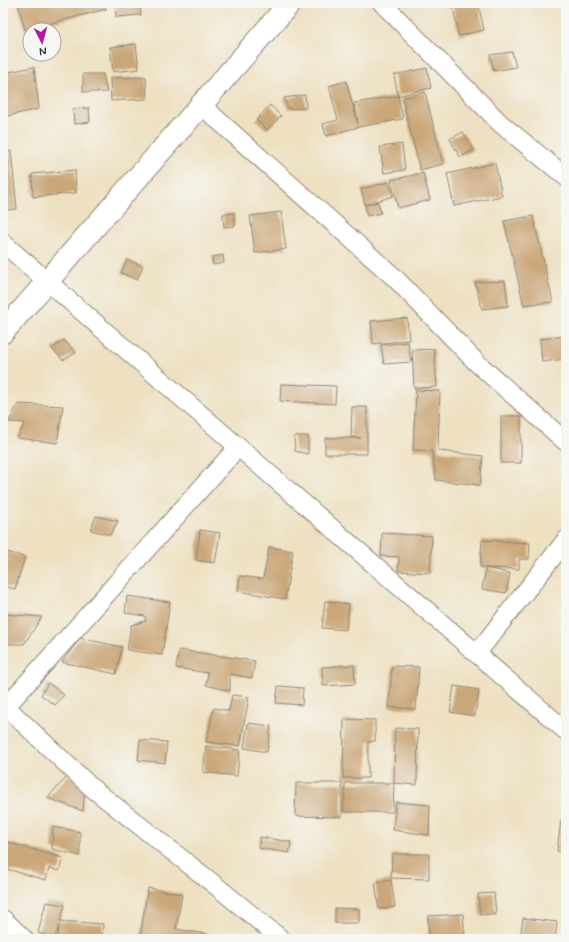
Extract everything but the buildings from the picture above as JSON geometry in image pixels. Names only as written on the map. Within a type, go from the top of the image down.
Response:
[{"type":"street","points":[[3,332],[290,3]]},
{"type":"street","points":[[382,3],[501,124],[566,177]]},
{"type":"street","points":[[201,105],[395,278],[477,363],[566,442]]},
{"type":"street","points":[[3,243],[566,731]]},
{"type":"street","points":[[238,447],[4,708],[92,788],[281,939]]},
{"type":"street","points":[[477,653],[566,540]]},
{"type":"street","points":[[3,919],[24,939]]}]
